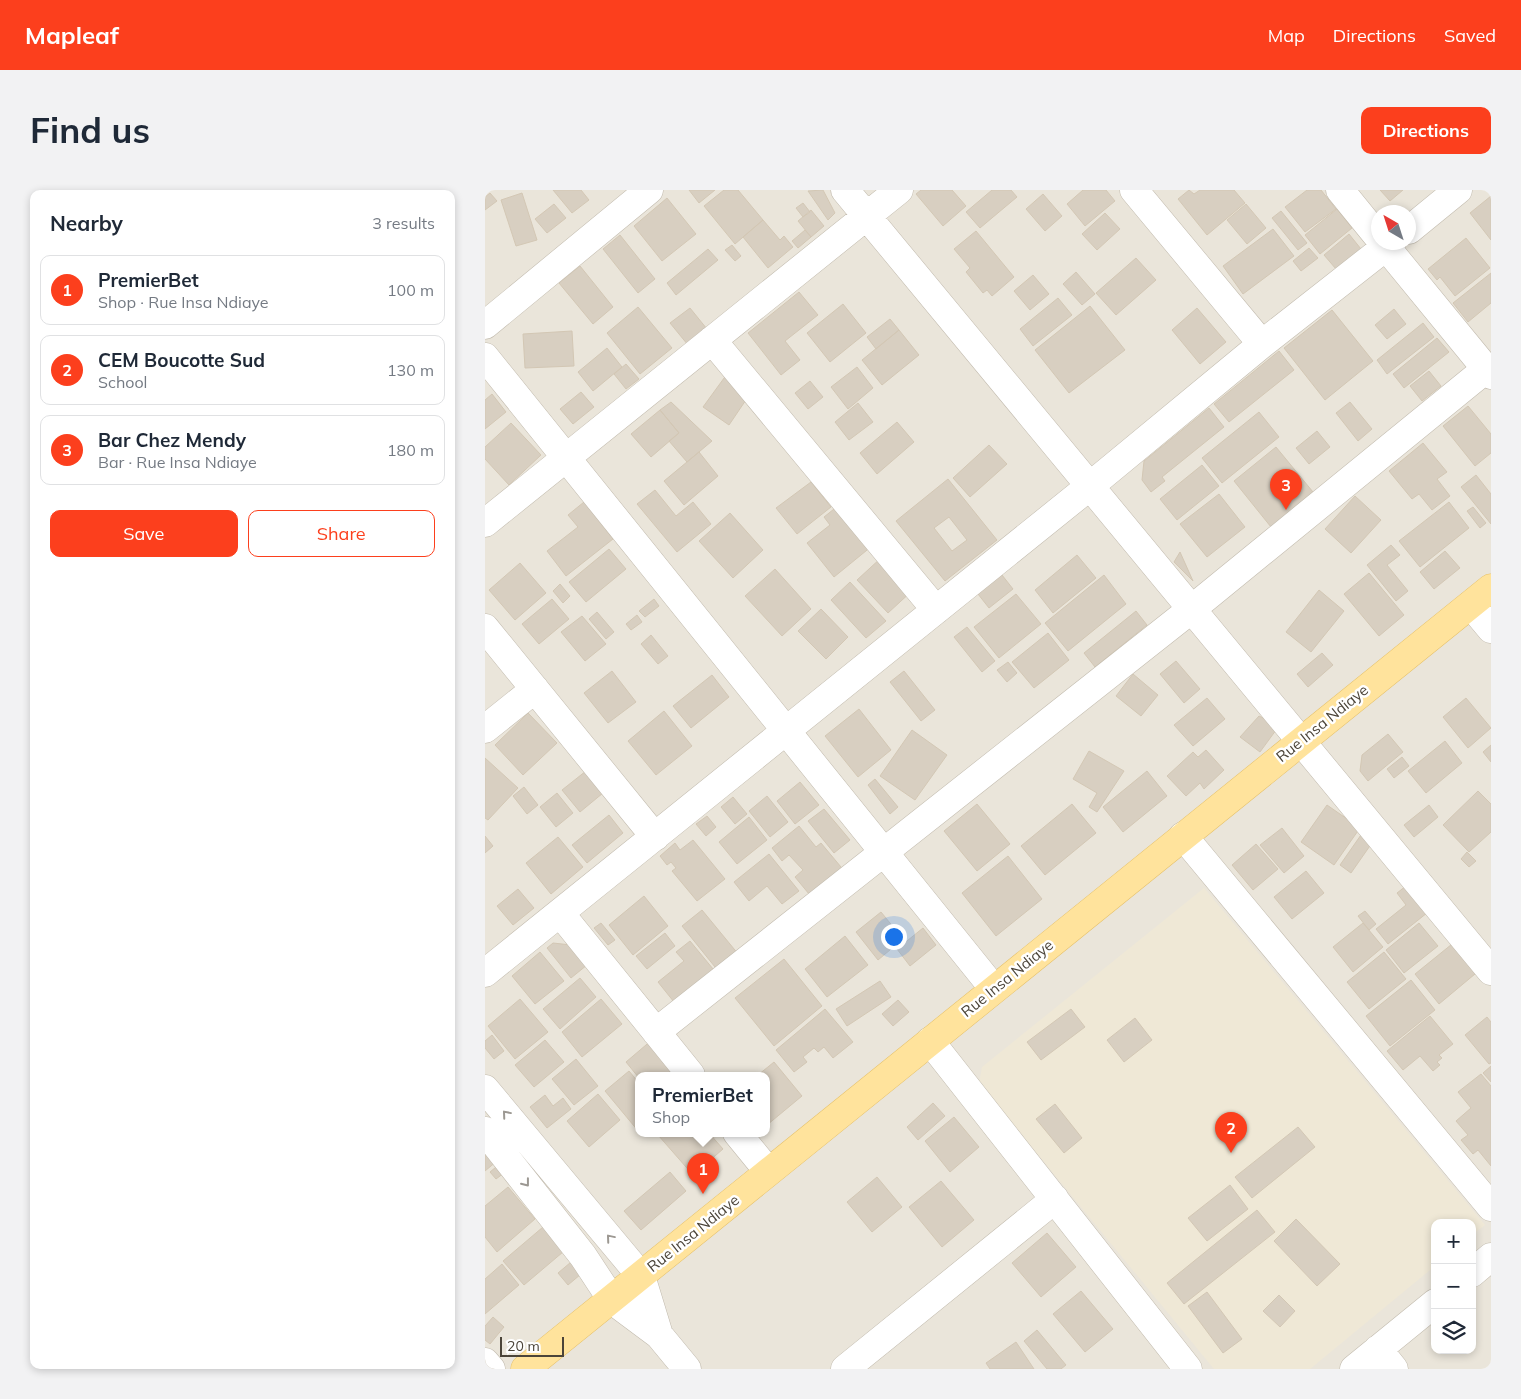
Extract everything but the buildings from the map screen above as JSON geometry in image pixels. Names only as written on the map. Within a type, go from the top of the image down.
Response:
[{"type":"main road","name":"Rue Insa Ndiaye","points":[[525,1369],[1301,739],[1481,596]]},
{"type":"street","points":[[485,325],[649,190]]},
{"type":"street","points":[[845,190],[1193,608],[1491,971]]},
{"type":"street","points":[[485,523],[867,218],[899,190]]},
{"type":"street","points":[[1134,190],[1262,344]]},
{"type":"street","points":[[1339,190],[1371,227]]},
{"type":"street","points":[[1416,224],[1457,190]]},
{"type":"street","points":[[485,973],[1091,486],[1376,250]]},
{"type":"street","points":[[656,1032],[1489,372],[1391,250]]},
{"type":"street","points":[[712,340],[936,610]]},
{"type":"street","points":[[485,357],[567,456],[994,989]]},
{"type":"street","points":[[1481,596],[1491,630]]},
{"type":"street","points":[[485,628],[655,837]]},
{"type":"street","points":[[485,730],[535,689]]},
{"type":"street","points":[[1183,836],[1491,1208]]},
{"type":"street","points":[[560,913],[689,1072]]},
{"type":"street","points":[[930,1041],[1188,1369]]},
{"type":"street","points":[[485,1089],[641,1276],[659,1335]]},
{"type":"street","points":[[485,1131],[583,1256],[612,1300],[659,1335],[687,1369]]},
{"type":"street","points":[[740,1137],[768,1172]]},
{"type":"street","points":[[845,1369],[1055,1200]]},
{"type":"street","points":[[1476,1270],[1491,1257]]},
{"type":"street","points":[[1354,1369],[1386,1359],[1431,1308]]},
{"type":"street","points":[[485,1362],[491,1369]]},
{"type":"shaded area","points":[[485,190],[1491,190],[1491,1369],[485,1369]]},
{"type":"shaded area","points":[[1204,888],[1485,1225],[1476,1232],[1476,1219],[1431,1219],[1431,1269],[1310,1369],[1214,1369],[979,1083],[982,1067]]},
{"type":"place","name":"Bar Chez Mendy","points":[[1286,510]]},
{"type":"place","name":"CEM Boucotte Sud","points":[[1231,1153]]},
{"type":"place","name":"PremierBet","points":[[703,1194]]}]
